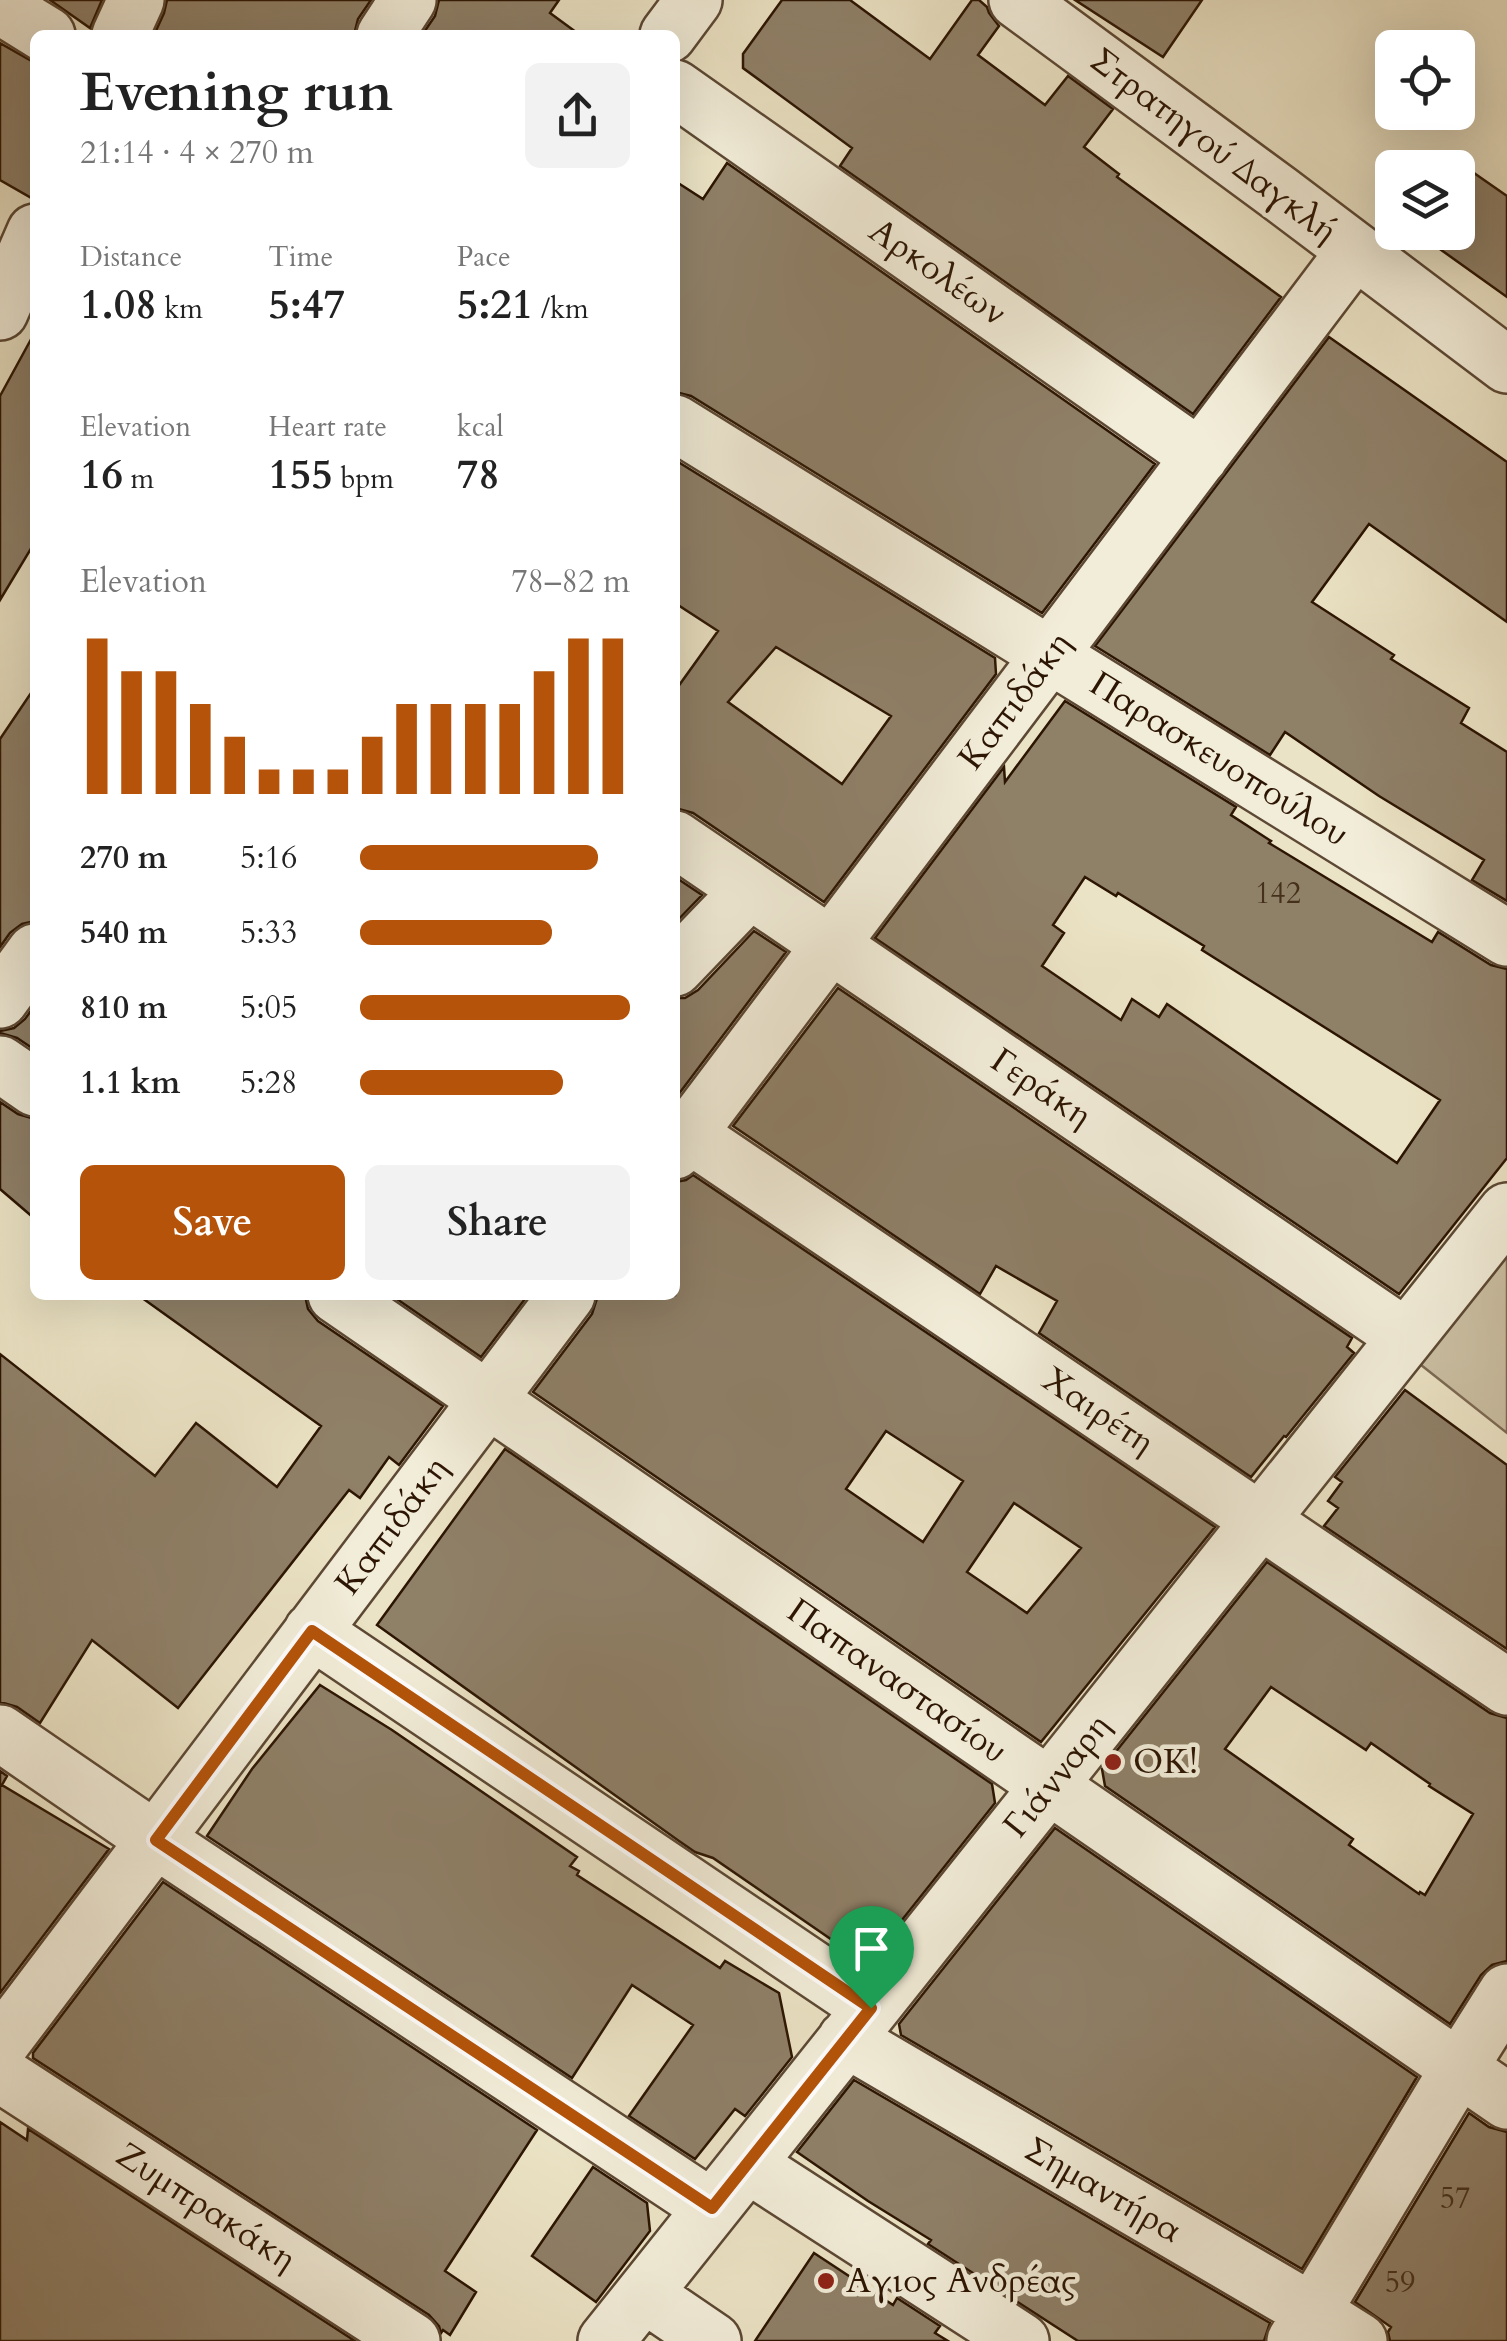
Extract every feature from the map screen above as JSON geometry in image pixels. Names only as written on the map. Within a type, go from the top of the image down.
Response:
[{"type":"street","points":[[122,30],[136,0]]},
{"type":"street","points":[[387,30],[408,0]]},
{"type":"street","points":[[672,30],[694,0]]},
{"type":"street","name":"Στρατηγού Δαγκλή","points":[[1017,0],[1507,365]]},
{"type":"street","points":[[0,6],[38,30]]},
{"type":"street","name":"Αρκολέων","points":[[680,92],[1200,456]]},
{"type":"street","points":[[0,312],[30,243]]},
{"type":"street","name":"Καπιδάκη","points":[[682,1143],[1355,251]]},
{"type":"street","name":"Παρασκευοπούλου","points":[[680,426],[1507,938]]},
{"type":"street","name":"Γεράκη","points":[[680,842],[1406,1337]]},
{"type":"street","points":[[680,963],[750,890]]},
{"type":"street","points":[[0,1000],[30,959]]},
{"type":"street","points":[[0,1064],[30,1085]]},
{"type":"street","name":"Χαιρέτη","points":[[682,1143],[1260,1520],[1507,1687]]},
{"type":"street","name":"Γιάνναρη","points":[[606,2341],[1507,1210]]},
{"type":"street","name":"Παπαναστασίου","points":[[343,1300],[1507,2101]]},
{"type":"street","name":"Καπιδάκη","points":[[0,2045],[563,1300]]},
{"type":"street","name":"Σημαντήρα","points":[[312,1631],[859,2024],[1304,2326],[1359,2341]]},
{"type":"street","points":[[0,1733],[712,2208]]},
{"type":"street","points":[[1304,2326],[1507,1992]]},
{"type":"street","name":"Ζυμπρακάκη","points":[[0,2074],[412,2341]]},
{"type":"street","points":[[747,2164],[1021,2341]]},
{"type":"street","points":[[644,2294],[713,2341]]},
{"type":"shaded area","points":[[1507,1250],[1507,1433],[1416,1361]]},
{"type":"building","points":[[50,0],[102,0],[90,28]]},
{"type":"building","points":[[167,0],[371,0],[355,30],[156,30]]},
{"type":"building","points":[[439,0],[559,0],[550,13],[573,30],[425,30]]},
{"type":"building","points":[[782,0],[850,0],[930,59],[972,0],[979,0],[999,26],[978,55],[1045,105],[1068,76],[1113,109],[1084,147],[1119,174],[1117,177],[1281,297],[1193,414],[840,166],[852,148],[743,68],[743,54]]},
{"type":"building","points":[[1075,0],[1202,0],[1163,57]]},
{"type":"building","points":[[0,43],[30,60],[30,197],[0,180]]},
{"type":"building","points":[[727,163],[1155,464],[1042,613],[691,396],[680,393],[680,184],[703,199]]},
{"type":"building","points":[[1475,174],[1507,196],[1507,297],[1441,250],[1475,250]]},
{"type":"building","points":[[1329,337],[1507,462],[1507,622],[1369,524],[1312,602],[1394,655],[1391,659],[1469,708],[1461,723],[1507,752],[1507,901],[1472,880],[1484,860],[1285,732],[1270,755],[1095,646]]},
{"type":"building","points":[[30,341],[30,550],[0,600],[0,396]]},
{"type":"building","points":[[680,463],[995,658],[996,674],[824,902],[693,813],[680,809],[680,684],[718,631],[680,606]],"holes":[[[776,647],[891,716],[842,784],[728,702]]]},
{"type":"building","points":[[30,694],[30,922],[10,933],[0,947],[0,739]]},
{"type":"building","points":[[1065,701],[1236,807],[1231,815],[1269,843],[1432,942],[1438,932],[1491,965],[1507,969],[1507,1158],[1399,1294],[875,938],[1004,767],[1005,782]],"holes":[[[1085,877],[1116,896],[1118,893],[1204,946],[1202,950],[1440,1100],[1397,1163],[1167,1004],[1159,1017],[1132,999],[1121,1020],[1042,966],[1064,933],[1053,925]]]},
{"type":"building","points":[[680,880],[702,895],[680,918]]},
{"type":"building","points":[[754,931],[786,952],[680,1092],[680,998],[698,990]]},
{"type":"building","points":[[838,988],[1352,1338],[1347,1347],[1354,1353],[1251,1477],[1039,1333],[1057,1301],[996,1266],[980,1294],[733,1126]]},
{"type":"building","points":[[30,1012],[30,1047],[0,1033],[14,1028]]},
{"type":"building","points":[[0,1102],[30,1118],[30,1215],[0,1189]]},
{"type":"building","points":[[693,1175],[1215,1527],[1041,1742],[533,1392],[592,1314],[596,1300],[680,1300],[680,1181]],"holes":[[[886,1431],[963,1481],[923,1542],[846,1489]],[[1014,1503],[1081,1548],[1027,1613],[967,1572]]]},
{"type":"building","points":[[145,1300],[306,1300],[318,1321],[443,1406],[399,1465],[389,1457],[360,1498],[349,1490],[178,1708],[92,1640],[40,1723],[17,1707],[0,1702],[0,1354],[155,1476],[196,1423],[277,1487],[321,1426]]},
{"type":"building","points":[[398,1300],[524,1300],[481,1357]]},
{"type":"building","points":[[1405,1390],[1507,1465],[1507,1649],[1324,1526],[1338,1508],[1328,1501],[1342,1482],[1335,1477]]},
{"type":"building","points":[[505,1449],[992,1784],[995,1803],[867,1964],[713,1858],[679,1841],[377,1625]]},
{"type":"building","points":[[1267,1562],[1490,1713],[1507,1718],[1507,1961],[1492,1965],[1481,1975],[1450,2024],[1105,1786],[1102,1769]],"holes":[[[1271,1687],[1366,1750],[1371,1743],[1473,1814],[1425,1895],[1349,1845],[1353,1839],[1225,1749]]]},
{"type":"building","points":[[320,1685],[577,1857],[570,1866],[579,1871],[577,1875],[720,1968],[725,1961],[779,1993],[792,2057],[745,2116],[735,2109],[695,2159],[629,2116],[693,2025],[632,1985],[572,2078],[207,1836],[252,1769]]},
{"type":"building","points":[[0,1771],[7,1776],[2,1785],[109,1849],[0,1993]]},
{"type":"building","points":[[1055,1828],[1417,2077],[1302,2269],[901,2035],[899,2024]]},
{"type":"building","points":[[163,1882],[537,2130],[445,2271],[476,2292],[450,2335],[443,2330],[441,2333],[429,2315],[33,2058]]},
{"type":"building","points":[[854,2080],[1270,2323],[1264,2341],[1078,2341],[928,2244],[931,2240],[797,2152]]},
{"type":"building","points":[[1469,2113],[1489,2127],[1507,2132],[1507,2341],[1390,2341],[1391,2327],[1355,2302]]},
{"type":"building","points":[[0,2122],[27,2140],[28,2129],[355,2341],[0,2341]]},
{"type":"building","points":[[593,2167],[647,2203],[650,2231],[596,2302],[532,2256]]},
{"type":"building","name":"Αγιος Ανδρέας","points":[[814,2253],[893,2305],[897,2298],[940,2326],[935,2333],[948,2341],[755,2341]]},
{"type":"place","name":"OK!","points":[[1113,1762]]},
{"type":"place","name":"Αγιος Ανδρέας","points":[[826,2281]]},
{"type":"route","points":[[312,1631],[871,2008],[712,2208],[156,1840],[312,1631]]}]
